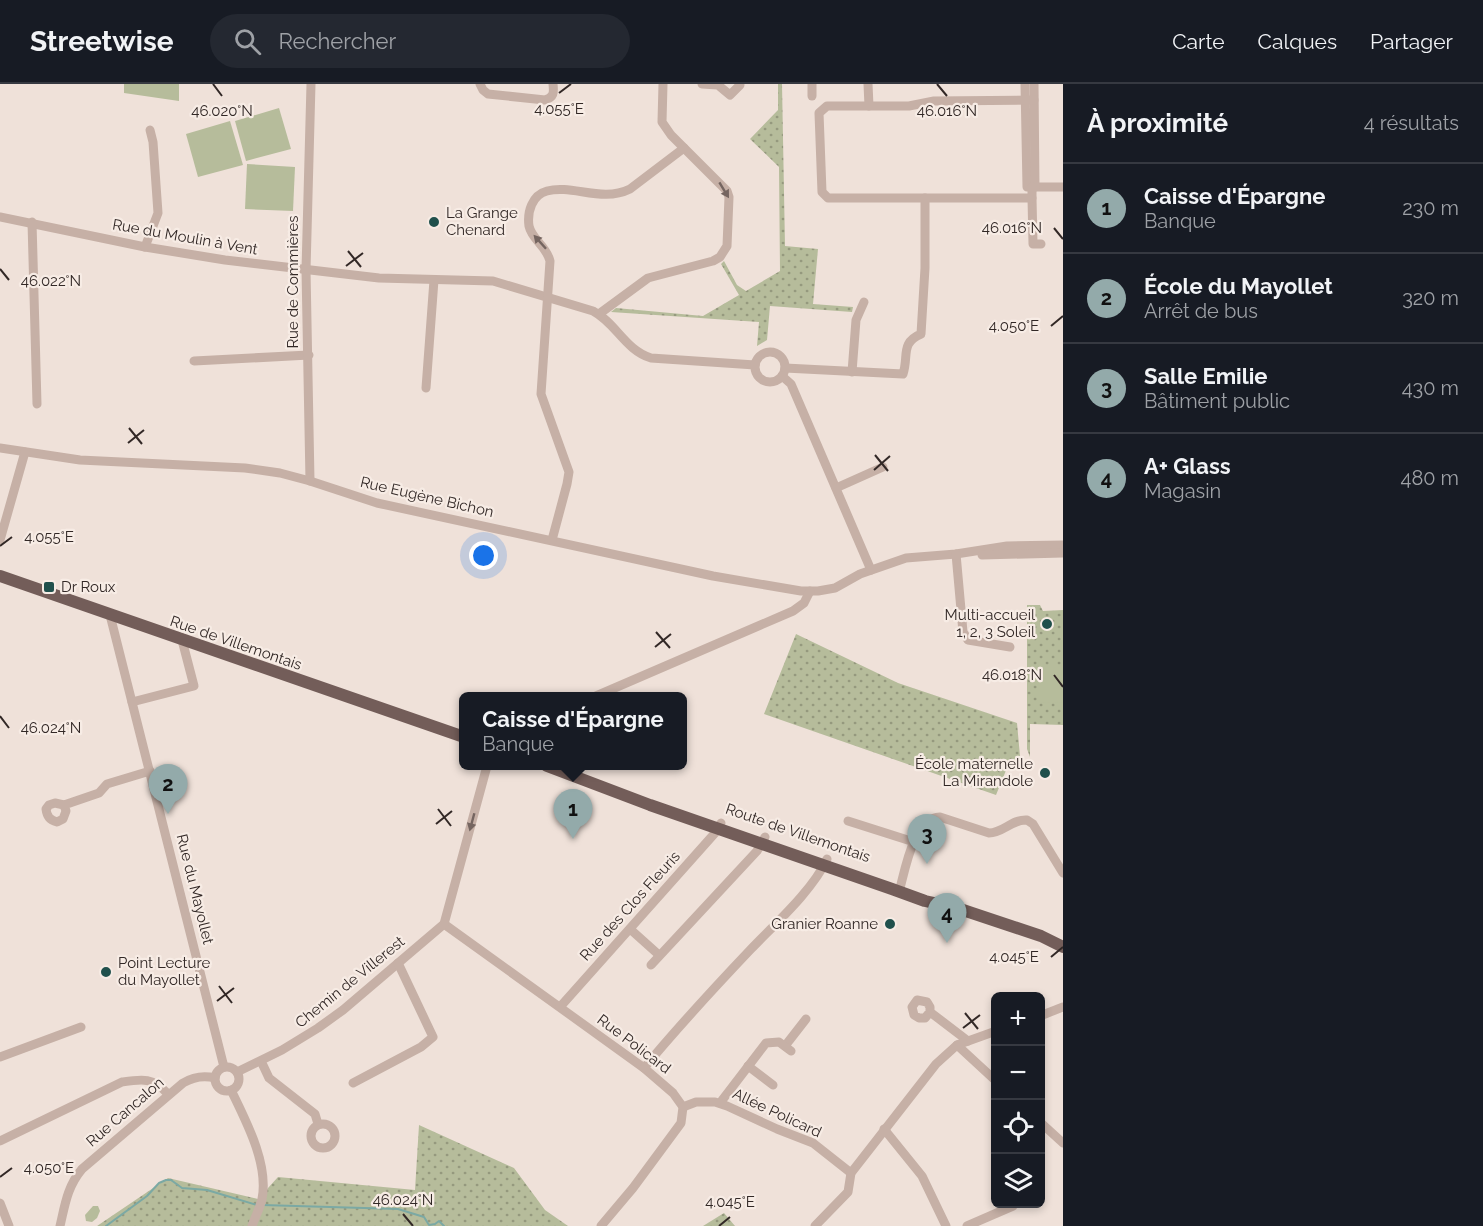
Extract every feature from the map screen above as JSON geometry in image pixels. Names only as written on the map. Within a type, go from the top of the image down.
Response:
[{"type":"main road","name":"Rue de Villemontais","points":[[0,576],[459,735]]},
{"type":"main road","name":"Route de Villemontais","points":[[560,770],[650,805],[719,825],[900,888],[934,895],[957,908],[1041,936],[1063,947]]},
{"type":"main road","name":"Route de Villemontais","points":[[1041,936],[1063,939]]},
{"type":"street","name":"Rue de Commières","points":[[310,84],[306,270],[310,481]]},
{"type":"street","points":[[480,84],[488,93],[545,100],[554,93],[553,84]]},
{"type":"street","points":[[663,84],[662,122],[684,148],[727,191],[729,197],[725,251],[720,257],[706,264],[648,278],[599,314],[635,351],[651,358],[755,364]]},
{"type":"street","points":[[702,84],[718,85],[730,95],[740,85]]},
{"type":"street","points":[[812,84],[812,96]]},
{"type":"street","points":[[868,84],[869,106]]},
{"type":"street","points":[[1025,84],[1030,100]]},
{"type":"street","points":[[1034,84],[1030,100],[1033,244],[1041,244]]},
{"type":"street","points":[[1030,100],[934,101],[909,106],[827,106],[819,113],[822,192],[828,198],[1032,198]]},
{"type":"street","points":[[145,247],[158,213],[153,142],[150,130]]},
{"type":"street","points":[[552,540],[569,472],[541,394],[550,261],[548,252],[534,237],[529,227],[530,210],[537,197],[543,192],[555,190],[603,194],[622,193],[684,148]]},
{"type":"street","points":[[1031,187],[1063,187]]},
{"type":"street","points":[[872,570],[792,384],[783,372],[782,358],[774,352],[767,352],[759,356],[755,364],[756,374],[764,381],[774,381],[783,372],[903,374],[907,345],[912,338],[921,334],[925,268],[925,198]]},
{"type":"street","name":"Rue du Moulin à Vent","points":[[0,217],[145,247],[225,260],[368,276],[502,283],[599,314]]},
{"type":"street","points":[[32,222],[37,404]]},
{"type":"street","points":[[426,388],[434,280]]},
{"type":"street","points":[[852,372],[856,320],[864,302]]},
{"type":"street","points":[[194,361],[309,356]]},
{"type":"street","name":"Rue Eugène Bichon","points":[[0,448],[80,460],[245,468],[280,473],[376,503],[713,576],[810,591],[835,588],[872,570],[906,558],[1062,549]]},
{"type":"street","points":[[0,540],[25,452]]},
{"type":"street","points":[[836,488],[883,467]]},
{"type":"street","points":[[956,554],[963,632],[968,640],[1010,647]]},
{"type":"street","points":[[605,692],[793,611],[804,603],[810,591]]},
{"type":"street","name":"Rue du Mayollet","points":[[110,615],[225,1067]]},
{"type":"street","points":[[132,702],[194,686],[182,640]]},
{"type":"street","points":[[444,924],[487,770]]},
{"type":"street","points":[[64,805],[99,793],[107,784],[150,771]]},
{"type":"street","points":[[900,888],[914,842],[923,825],[939,817],[989,833],[995,833],[1015,821],[1027,820],[1033,824],[1063,873]]},
{"type":"street","points":[[848,821],[914,842]]},
{"type":"street","name":"Rue des Clos Fleuris","points":[[560,1007],[719,825]]},
{"type":"street","points":[[651,965],[757,851],[763,840]]},
{"type":"street","points":[[644,1068],[690,1013],[789,910],[826,862]]},
{"type":"street","name":"Chemin de Villerest","points":[[237,1072],[282,1050],[318,1028],[444,924]]},
{"type":"street","name":"Rue Policard","points":[[444,924],[644,1068],[673,1093],[684,1107]]},
{"type":"street","points":[[630,929],[660,955]]},
{"type":"street","points":[[353,1083],[421,1047],[433,1037],[398,963]]},
{"type":"street","points":[[1045,1014],[1063,1007]]},
{"type":"street","points":[[930,1012],[968,1041]]},
{"type":"street","points":[[720,1103],[766,1043],[779,1042],[788,1048],[806,1019]]},
{"type":"street","points":[[0,1057],[81,1027]]},
{"type":"street","points":[[815,1226],[848,1192],[851,1173],[936,1064],[957,1045],[991,1034]]},
{"type":"street","points":[[957,1045],[991,1076]]},
{"type":"street","points":[[261,1061],[268,1078],[315,1114],[318,1124]]},
{"type":"street","points":[[748,1066],[773,1085]]},
{"type":"street","points":[[232,1068],[237,1072],[238,1083],[231,1090],[222,1090],[218,1087],[215,1077],[219,1069],[232,1068]]},
{"type":"street","name":"Rue Cancalon","points":[[60,1226],[68,1192],[82,1169],[168,1094],[192,1078],[215,1077]]},
{"type":"street","points":[[0,1141],[122,1082],[143,1078],[160,1085],[168,1094]]},
{"type":"street","points":[[231,1090],[248,1126],[262,1170],[262,1198],[252,1226]]},
{"type":"street","name":"Allée Policard","points":[[684,1107],[696,1102],[720,1103],[777,1130],[813,1143],[851,1173]]},
{"type":"street","points":[[601,1226],[633,1188],[681,1123],[684,1107]]},
{"type":"street","points":[[1045,1126],[1063,1143]]},
{"type":"street","points":[[884,1129],[922,1176],[946,1226]]},
{"type":"street","points":[[0,1203],[9,1226]]},
{"type":"street","points":[[967,1226],[1008,1208]]},
{"type":"green space","points":[[124,84],[179,84],[179,101],[124,93]]},
{"type":"green space","points":[[778,84],[782,84],[785,246],[818,249],[813,304],[853,307],[852,312],[770,306],[767,340],[757,346],[759,322],[611,312],[616,308],[703,316],[739,295],[721,264],[724,261],[737,285],[746,291],[780,271],[779,167],[750,139],[778,110]]},
{"type":"green space","points":[[279,108],[291,149],[246,161],[235,121]]},
{"type":"green space","points":[[230,121],[243,165],[198,177],[186,134]]},
{"type":"green space","points":[[247,164],[295,167],[293,211],[245,209]]},
{"type":"green space","points":[[1027,605],[1040,605],[1043,611],[1063,610],[1063,725],[1030,724],[1030,757],[1027,749]]},
{"type":"green space","points":[[796,634],[898,683],[1017,723],[1021,767],[1009,763],[996,795],[764,714]]},
{"type":"green space","points":[[1039,667],[1063,667],[1063,703],[1039,702]]},
{"type":"green space","points":[[419,1125],[514,1168],[545,1210],[568,1226],[97,1226],[168,1178],[258,1199],[278,1177],[415,1190]]},
{"type":"green space","points":[[93,1206],[98,1206],[100,1211],[97,1218],[92,1222],[86,1221],[85,1215]]},
{"type":"green space","points":[[724,1213],[735,1226],[703,1226]]},
{"type":"waterway","points":[[106,1226],[147,1196],[159,1183],[166,1180],[171,1180],[182,1188],[207,1190],[257,1205]]},
{"type":"waterway","points":[[262,1205],[398,1209],[424,1217],[429,1225],[439,1221],[444,1226]]},
{"type":"place","name":"La Grange Chenard","points":[[434,222]]},
{"type":"place","name":"Dr Roux","points":[[49,587]]},
{"type":"place","name":"Multi-accueil 1, 2, 3 Soleil","points":[[1047,624]]},
{"type":"place","name":"École maternelle La Mirandole","points":[[1045,773]]},
{"type":"place","name":"École du Mayollet","points":[[168,814]]},
{"type":"place","name":"Caisse d'Épargne","points":[[573,839]]},
{"type":"place","name":"Salle Emilie","points":[[927,864]]},
{"type":"place","name":"Granier Roanne","points":[[890,924]]},
{"type":"place","name":"A+ Glass","points":[[947,943]]},
{"type":"place","name":"Point Lecture du Mayollet","points":[[106,972]]}]
